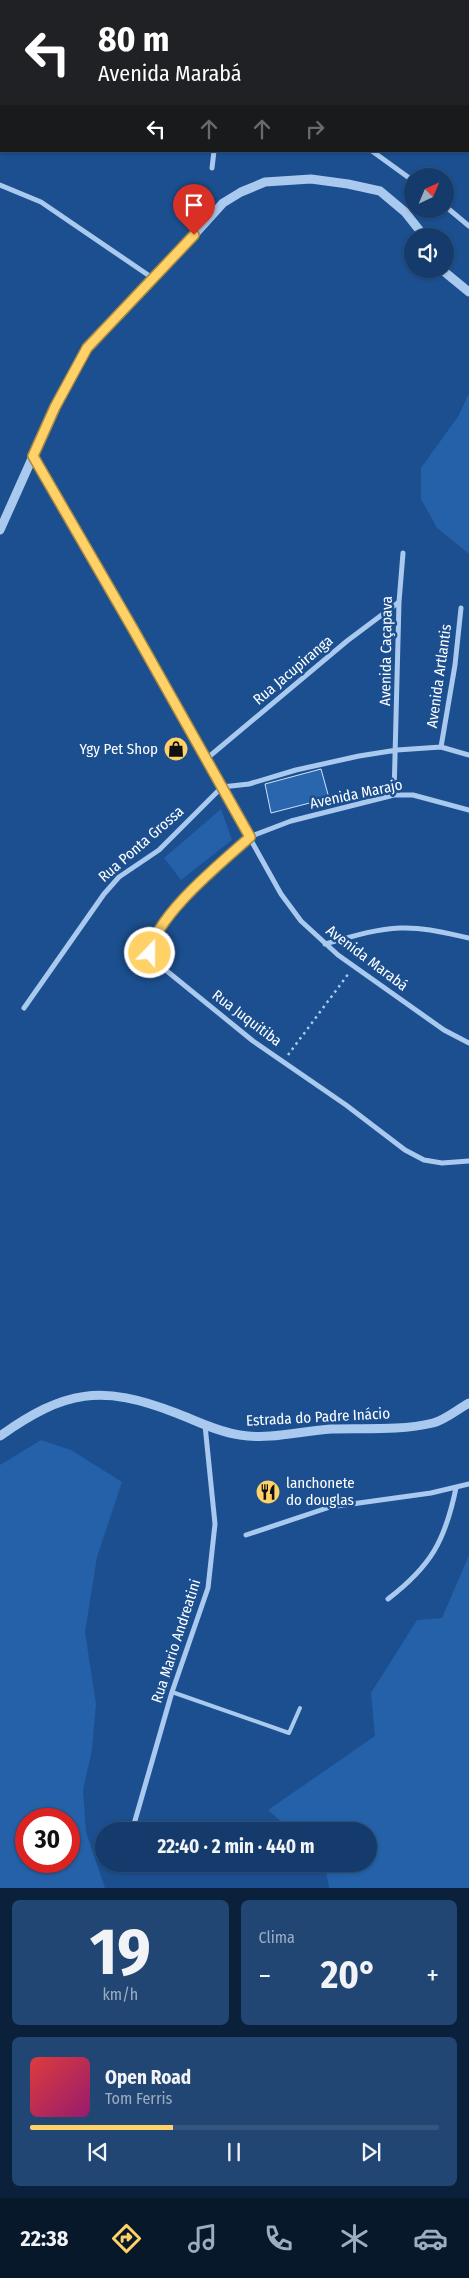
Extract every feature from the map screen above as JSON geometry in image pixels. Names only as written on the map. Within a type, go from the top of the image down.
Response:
[{"type":"street","points":[[212,168],[214,152]]},
{"type":"street","points":[[373,152],[404,174]]},
{"type":"street","points":[[0,530],[55,407],[87,348],[223,203],[241,192],[266,182],[310,179],[380,192],[405,212],[418,228]]},
{"type":"street","points":[[0,185],[41,202],[154,278]]},
{"type":"street","points":[[454,214],[469,226]]},
{"type":"street","points":[[452,278],[469,292]]},
{"type":"street","name":"Avenida Marabá","points":[[33,456],[133,629],[280,894],[302,922],[325,944],[444,1030],[469,1043]]},
{"type":"street","name":"Avenida Caçapava","points":[[394,796],[397,750],[399,602],[403,553]]},
{"type":"street","name":"Rua Jacupiranga","points":[[205,760],[347,641],[399,602]]},
{"type":"street","name":"Avenida Artlantis","points":[[441,748],[455,665],[461,608]]},
{"type":"street","points":[[222,788],[249,784],[296,770],[397,750],[441,748],[469,755]]},
{"type":"street","name":"Rua Ponta Grossa","points":[[24,1008],[104,894],[119,877],[159,850],[222,788]]},
{"type":"street","name":"Avenida Marajo","points":[[250,837],[291,821],[394,796],[413,795],[469,810]]},
{"type":"street","name":"Rua Juquitiba","points":[[250,837],[197,885],[166,920],[154,938],[150,953],[158,963],[253,1041],[346,1105],[405,1150],[424,1160],[442,1163],[469,1162]]},
{"type":"street","points":[[325,944],[369,932],[401,928],[430,929],[469,938]]},
{"type":"street","name":"Estrada do Padre Inácio","points":[[0,1436],[30,1414],[62,1400],[84,1396],[112,1395],[140,1400],[205,1425],[240,1435],[266,1436],[329,1429],[409,1426],[434,1423],[469,1403]]},
{"type":"street","name":"Rua Mario Andreatini","points":[[135,1822],[172,1692],[208,1588],[215,1524],[205,1425]]},
{"type":"street","points":[[246,1535],[330,1507],[456,1488],[469,1484]]},
{"type":"street","points":[[388,1599],[412,1580],[428,1563],[447,1524],[456,1488]]},
{"type":"lane","points":[[172,1692],[289,1733],[300,1708]]},
{"type":"path","points":[[284,1061],[354,966]]},
{"type":"shaded area","points":[[469,393],[469,554],[437,528],[421,499],[421,468],[459,415]]},
{"type":"shaded area","points":[[221,809],[232,840],[181,880],[164,858]]},
{"type":"shaded area","points":[[41,1440],[71,1450],[122,1482],[97,1557],[85,1632],[96,1704],[92,1750],[83,1790],[86,1832],[95,1859],[95,1872],[100,1872],[105,1888],[0,1888],[0,1465]]},
{"type":"shaded area","points":[[469,1555],[469,1888],[329,1888],[326,1872],[377,1872],[377,1822],[282,1822],[268,1810],[375,1736],[371,1693],[417,1620],[442,1618]]},
{"type":"building","points":[[321,769],[329,798],[271,813],[265,784]]},
{"type":"place","name":"Ygy Pet Shop","points":[[176,749]]},
{"type":"place","name":"lanchonete do douglas","points":[[268,1492]]},
{"type":"route","points":[[150,953],[151,944],[166,920],[197,885],[250,837],[33,456],[55,407],[87,348],[194,235]]}]
